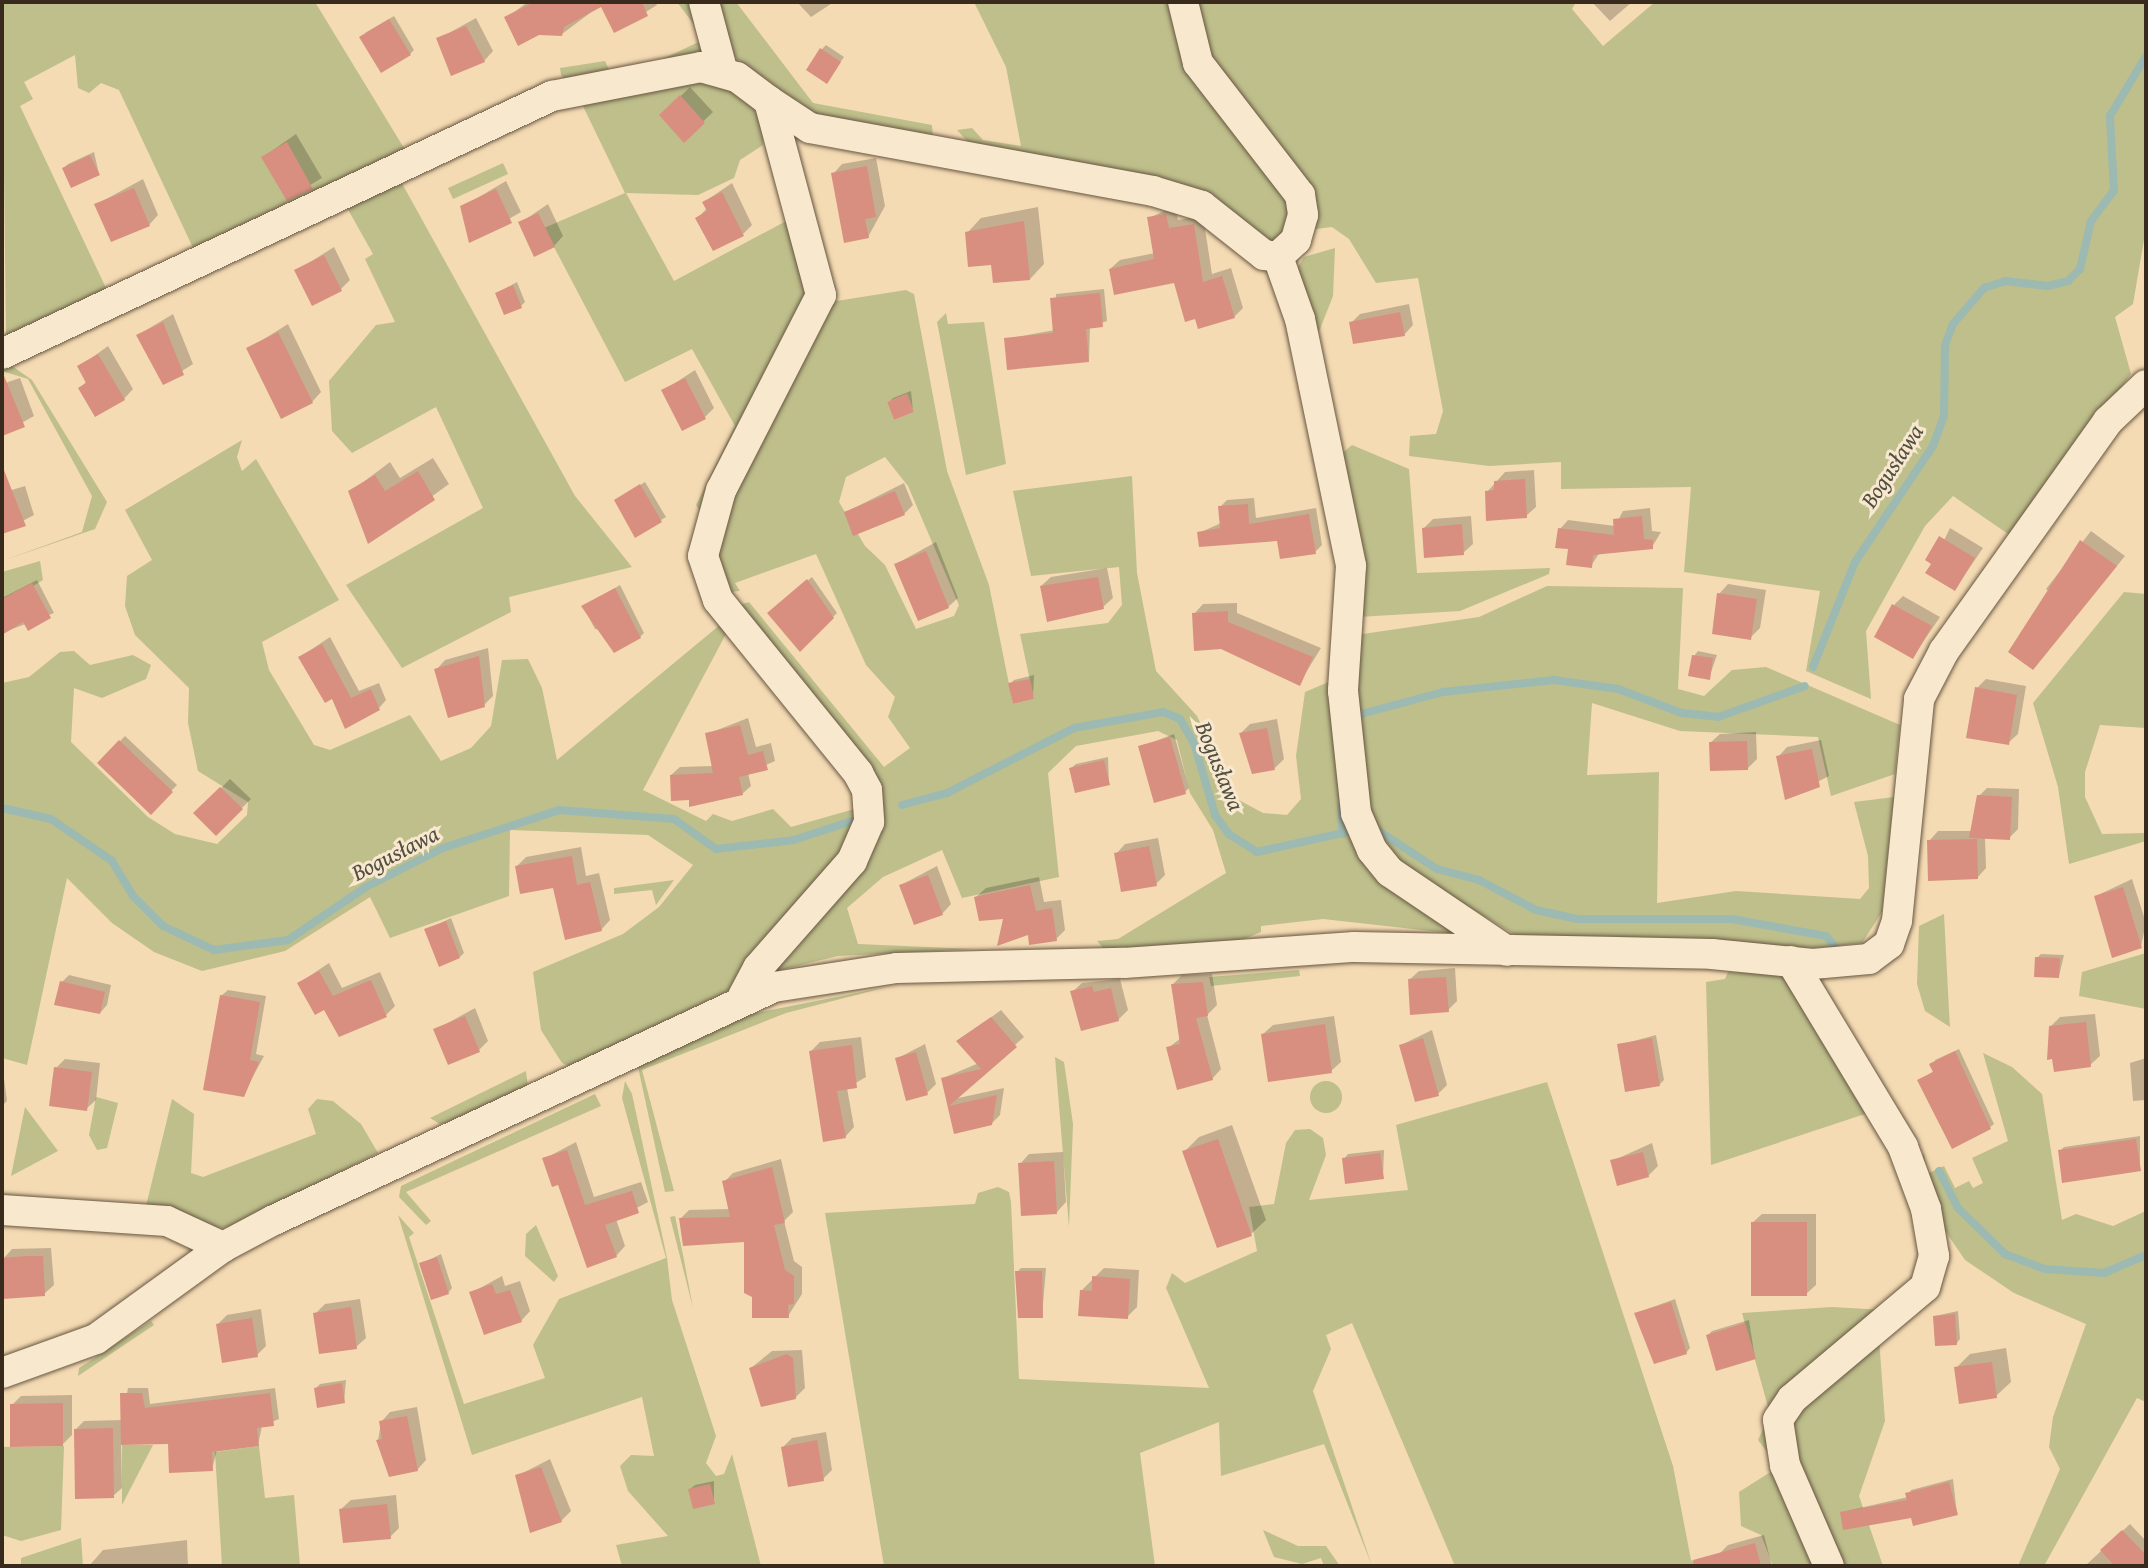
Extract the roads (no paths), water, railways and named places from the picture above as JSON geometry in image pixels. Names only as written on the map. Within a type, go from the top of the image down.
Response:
[{"type":"street","points":[[704,2],[723,73]]},
{"type":"street","points":[[2,354],[552,96],[664,69],[723,73],[810,128],[1166,194],[1202,206],[1265,256],[1278,257],[1296,240],[1303,215],[1300,195],[1198,63],[1183,2]]},
{"type":"street","points":[[743,996],[758,968],[852,860],[869,822],[867,790],[858,774],[718,600],[704,556],[721,490],[821,295],[769,101]]},
{"type":"street","points":[[1278,257],[1300,320],[1351,566],[1343,691],[1356,813],[1371,850],[1390,872],[1507,951]]},
{"type":"street","points":[[2,1373],[96,1339],[223,1247],[743,996],[815,978],[897,968],[1113,964],[1354,947],[1861,961],[1889,944],[1897,921],[1919,699],[1944,651],[2108,421],[2146,385]]},
{"type":"street","points":[[1791,961],[1903,1147],[1926,1209],[1934,1256],[1925,1287],[1792,1399],[1778,1420],[1785,1465],[1829,1566]]},
{"type":"street","points":[[2,1210],[167,1222],[223,1247]]},
{"type":"waterway","name":"Bogusława","points":[[1813,667],[1855,562],[1933,446],[1944,416],[1945,345],[1953,324],[1984,288],[2005,281],[2048,286],[2068,281],[2080,269],[2091,221],[2114,191],[2110,116],[2146,56]]},
{"type":"waterway","name":"Bogusława","points":[[1361,714],[1443,692],[1554,680],[1618,689],[1682,713],[1718,717],[1805,686]]},
{"type":"waterway","name":"Bogusława","points":[[902,805],[947,793],[1074,728],[1163,712],[1180,719],[1194,743],[1215,815],[1229,834],[1257,852],[1351,831]]},
{"type":"waterway","name":"Bogusława","points":[[1341,807],[1343,834]]},
{"type":"waterway","name":"Bogusława","points":[[2,808],[51,819],[112,861],[133,896],[163,926],[214,950],[288,940],[366,887],[443,848],[559,810],[674,819],[716,849],[794,840],[852,821]]},
{"type":"waterway","points":[[1371,826],[1437,869],[1479,880],[1536,910],[1577,919],[1732,919],[1826,936],[1836,948]]},
{"type":"waterway","points":[[1939,1171],[1958,1208],[2005,1254],[2045,1269],[2104,1273],[2146,1255]]}]
